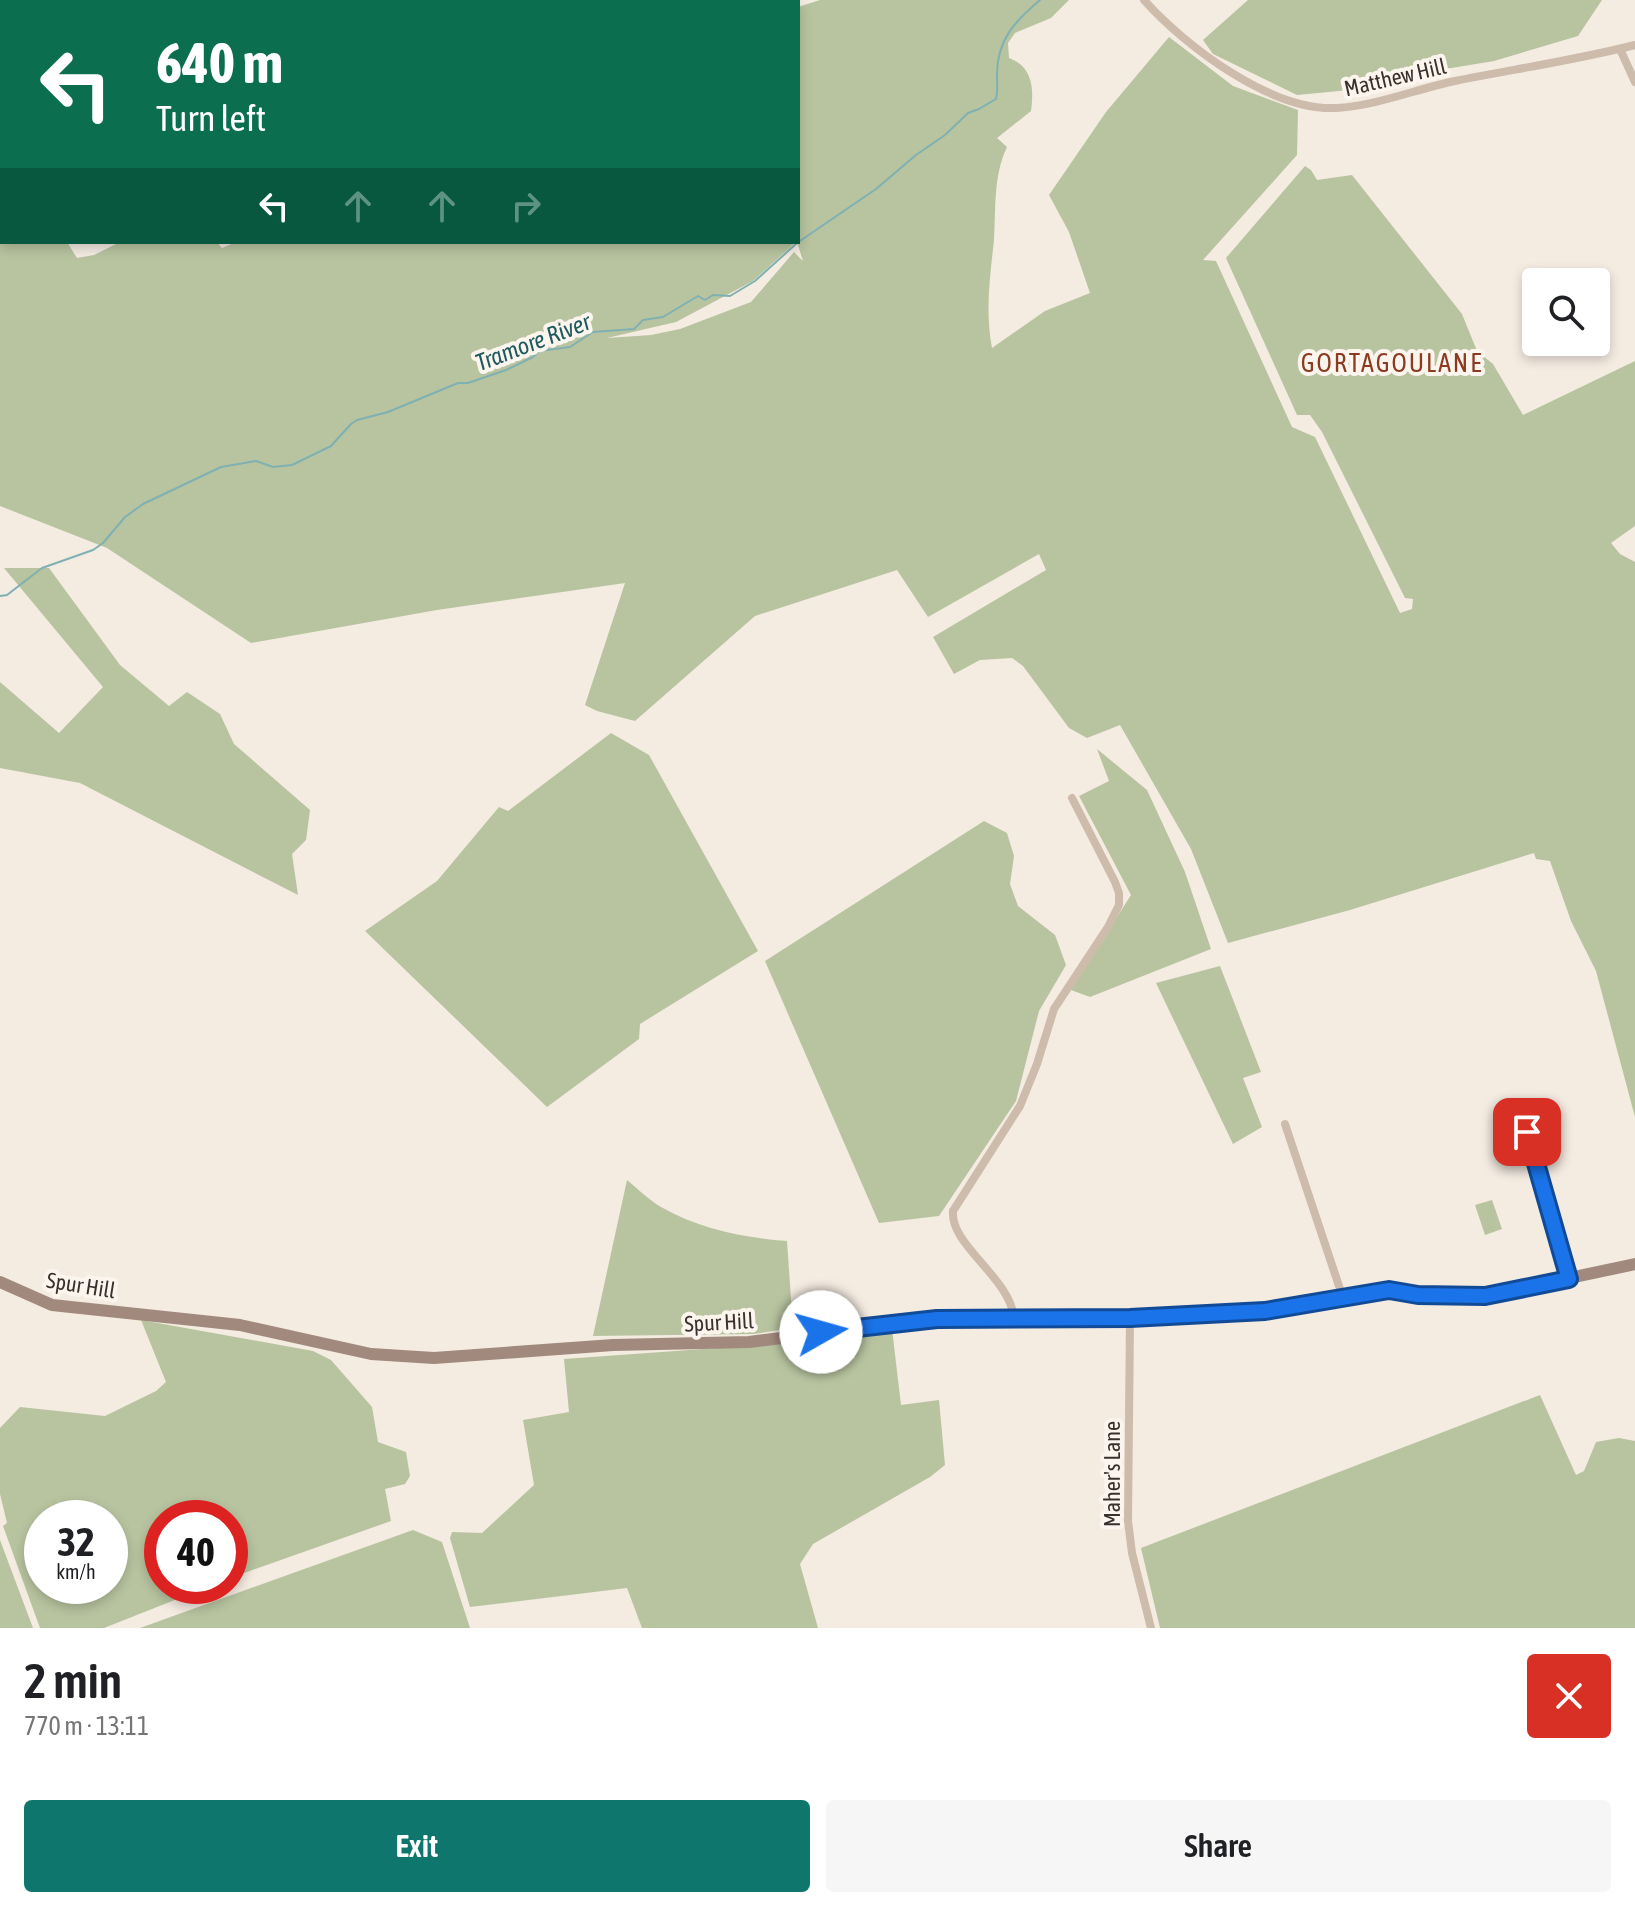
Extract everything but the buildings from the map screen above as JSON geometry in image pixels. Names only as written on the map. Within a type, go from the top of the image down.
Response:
[{"type":"street","name":"Matthew Hill","points":[[1144,0],[1178,35],[1222,68],[1287,98],[1331,108],[1348,107],[1432,86],[1635,45]]},
{"type":"street","points":[[1620,49],[1635,82]]},
{"type":"street","points":[[1014,1317],[1007,1294],[955,1228],[953,1211],[1020,1106],[1054,1009],[1119,905],[1115,882],[1072,798]]},
{"type":"street","points":[[1519,1108],[1569,1279]]},
{"type":"street","points":[[1285,1124],[1343,1298]]},
{"type":"street","name":"Spur Hill","points":[[0,1282],[52,1305],[240,1325],[371,1354],[434,1358],[613,1345],[749,1342],[937,1319],[1130,1318],[1265,1311],[1389,1290],[1418,1295],[1485,1296],[1635,1264]]},
{"type":"street","name":"Maher's Lane","points":[[1130,1318],[1128,1521],[1132,1553],[1151,1628]]},
{"type":"green space","points":[[820,0],[1069,0],[1051,18],[1015,33],[1008,43],[1009,58],[1023,67],[1030,80],[1032,103],[1031,111],[997,138],[1007,147],[999,169],[996,193],[989,307],[992,348],[1045,311],[1090,293],[1069,232],[1049,195],[1106,112],[1169,37],[1233,86],[1298,110],[1297,155],[1203,260],[1216,261],[1292,427],[1315,437],[1400,613],[1412,609],[1413,599],[1405,598],[1322,432],[1310,415],[1297,415],[1226,258],[1305,166],[1317,180],[1352,175],[1462,314],[1477,351],[1493,364],[1523,415],[1635,361],[1635,526],[1611,543],[1620,554],[1635,562],[1635,1117],[1596,971],[1571,921],[1550,861],[1536,859],[1534,853],[1350,910],[1228,943],[1191,849],[1120,725],[1087,738],[1069,728],[1023,666],[1012,658],[980,660],[954,674],[933,637],[1046,570],[1039,554],[928,617],[897,570],[755,616],[635,721],[585,705],[625,583],[437,610],[251,643],[107,548],[0,506],[0,244],[68,244],[77,258],[94,255],[116,244],[219,244],[222,248],[231,244],[794,244],[753,281],[676,322],[607,338],[651,335],[680,329],[751,302],[794,252],[803,261],[798,244],[800,6]]},
{"type":"green space","points":[[1248,0],[1602,0],[1578,36],[1494,61],[1397,77],[1367,88],[1297,95],[1213,54],[1203,40]]},
{"type":"green space","points":[[4,568],[49,568],[120,665],[169,706],[187,692],[220,714],[234,744],[310,810],[306,840],[292,854],[298,895],[80,783],[0,768],[0,682],[59,733],[103,687]]},
{"type":"green space","points":[[611,733],[649,755],[758,951],[640,1024],[639,1039],[547,1107],[365,931],[437,881],[499,807],[508,811]]},
{"type":"green space","points":[[1097,749],[1147,790],[1185,872],[1211,949],[1090,997],[1071,990],[1131,895],[1079,796],[1109,781]]},
{"type":"green space","points":[[984,821],[1007,833],[1014,856],[1010,884],[1018,906],[1055,935],[1066,965],[1039,1011],[1016,1101],[939,1216],[879,1223],[765,961]]},
{"type":"green space","points":[[1220,966],[1261,1072],[1243,1078],[1262,1127],[1233,1144],[1156,983]]},
{"type":"green space","points":[[627,1180],[657,1204],[706,1227],[755,1238],[787,1241],[793,1328],[754,1334],[593,1336]]},
{"type":"green space","points":[[1492,1200],[1502,1229],[1485,1235],[1475,1205]]},
{"type":"green space","points":[[141,1320],[313,1351],[331,1360],[372,1407],[378,1442],[406,1452],[410,1476],[405,1484],[385,1489],[391,1521],[248,1572],[248,1500],[144,1500],[144,1604],[165,1604],[104,1628],[40,1628],[31,1604],[128,1604],[128,1500],[24,1500],[24,1584],[3,1526],[7,1523],[0,1494],[0,1428],[20,1407],[105,1416],[156,1391],[166,1382]]},
{"type":"green space","points":[[892,1329],[901,1405],[939,1400],[945,1465],[930,1477],[813,1544],[800,1564],[818,1628],[642,1628],[627,1588],[470,1607],[450,1538],[452,1532],[482,1533],[534,1485],[523,1420],[569,1412],[564,1359],[759,1345]]},
{"type":"green space","points":[[1540,1395],[1576,1475],[1584,1471],[1596,1442],[1619,1438],[1635,1441],[1635,1628],[1160,1628],[1141,1548]]},
{"type":"green space","points":[[413,1530],[442,1542],[470,1628],[140,1628],[207,1604],[248,1604],[248,1589]]},
{"type":"green space","points":[[0,1540],[33,1628],[0,1628]]},
{"type":"waterway","name":"Tramore River","points":[[800,241],[876,189],[968,113],[996,99],[998,62],[1004,41],[1015,24],[1040,0]]},
{"type":"waterway","name":"Tramore River","points":[[0,596],[7,595],[42,568],[93,550],[125,517],[143,504],[221,467],[256,461],[273,467],[292,465],[331,446],[357,420],[388,412],[458,383],[468,383],[506,370],[539,351],[570,347],[593,332],[634,329],[643,320],[663,317],[698,296],[705,300],[713,295],[730,296],[755,281],[796,244]]},
{"type":"district","name":"GORTAGOULANE","points":[[1392,363]]},
{"type":"route","points":[[821,1332],[937,1319],[1130,1318],[1265,1311],[1389,1290],[1418,1295],[1485,1296],[1569,1279],[1527,1132]]}]
